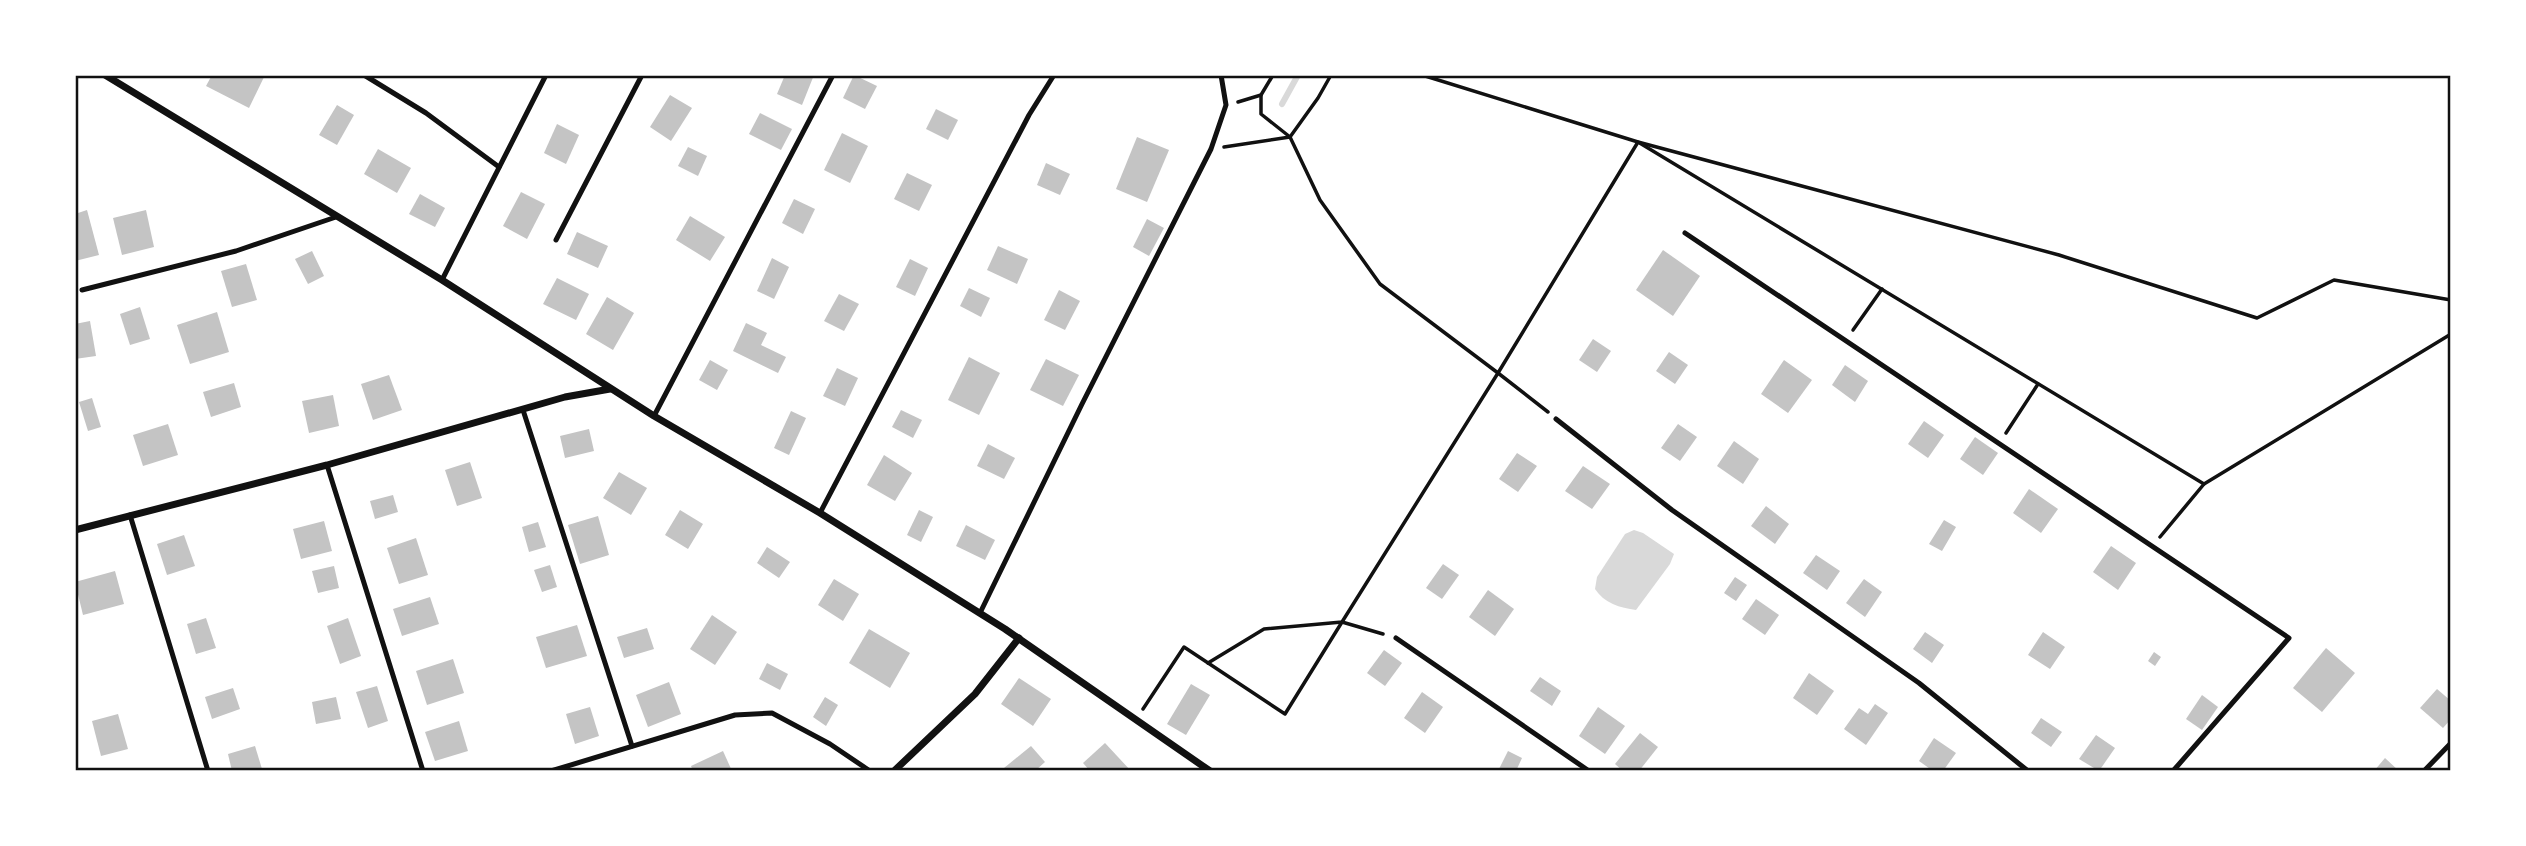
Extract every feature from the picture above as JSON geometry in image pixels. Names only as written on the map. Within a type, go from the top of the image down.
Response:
[{"type":"street","points":[[105,75],[442,280],[654,416],[820,513],[980,613],[1210,771]]},
{"type":"street","points":[[75,530],[327,464],[565,397],[611,389]]},
{"type":"street","points":[[894,771],[975,694],[1019,638]]},
{"type":"lane","points":[[364,75],[426,113],[499,167]]},
{"type":"lane","points":[[442,280],[546,75]]},
{"type":"lane","points":[[556,240],[642,75]]},
{"type":"lane","points":[[654,416],[833,75]]},
{"type":"lane","points":[[820,513],[1029,115],[1054,75]]},
{"type":"lane","points":[[980,613],[1211,149],[1226,105],[1221,75]]},
{"type":"lane","points":[[82,290],[236,251],[336,217]]},
{"type":"lane","points":[[1685,233],[2289,638],[2173,771]]},
{"type":"lane","points":[[523,410],[632,746]]},
{"type":"lane","points":[[1556,419],[1672,510],[1919,683],[2028,771]]},
{"type":"lane","points":[[327,464],[423,771]]},
{"type":"lane","points":[[130,515],[208,771]]},
{"type":"lane","points":[[1396,638],[1589,771]]},
{"type":"lane","points":[[551,771],[736,715],[772,713],[830,744],[870,771]]},
{"type":"lane","points":[[2424,771],[2451,743]]},
{"type":"path","points":[[1226,105],[1261,95],[1273,75]]},
{"type":"path","points":[[1211,149],[1290,137],[1331,75]]},
{"type":"path","points":[[1422,75],[1638,142],[2059,255],[2257,318],[2334,280],[2451,300]]},
{"type":"path","points":[[1845,340],[1882,289]]},
{"type":"path","points":[[1136,720],[1184,647],[1285,714],[1498,373],[1556,419]]},
{"type":"path","points":[[1999,444],[2038,384]]},
{"type":"path","points":[[2152,547],[2204,484]]},
{"type":"path","points":[[1208,663],[1264,629],[1342,622],[1396,638]]},
{"type":"shaded area","points":[[1634,530],[1674,554],[1670,564],[1636,610],[1613,604],[1595,589],[1597,577],[1625,534]]},
{"type":"building","points":[[212,75],[265,75],[249,108],[206,86]]},
{"type":"building","points":[[785,75],[814,75],[802,105],[777,94]]},
{"type":"building","points":[[854,75],[877,86],[865,109],[843,98]]},
{"type":"building","points":[[670,95],[692,108],[671,141],[650,127]]},
{"type":"building","points":[[337,105],[354,115],[337,145],[319,135]]},
{"type":"building","points":[[936,109],[958,120],[948,140],[926,129]]},
{"type":"building","points":[[760,113],[792,129],[781,150],[749,134]]},
{"type":"building","points":[[557,124],[579,135],[566,164],[544,153]]},
{"type":"building","points":[[842,133],[868,146],[850,183],[824,170]]},
{"type":"building","points":[[1137,137],[1169,150],[1147,202],[1116,189]]},
{"type":"building","points":[[688,147],[707,156],[698,176],[678,166]]},
{"type":"building","points":[[378,149],[411,168],[397,193],[364,174]]},
{"type":"building","points":[[1046,163],[1070,174],[1060,195],[1037,185]]},
{"type":"building","points":[[907,173],[932,185],[919,211],[894,199]]},
{"type":"building","points":[[521,192],[545,204],[527,239],[503,226]]},
{"type":"building","points":[[420,194],[445,208],[435,227],[409,214]]},
{"type":"building","points":[[794,199],[815,209],[803,234],[782,223]]},
{"type":"building","points":[[87,210],[99,255],[75,261],[75,214]]},
{"type":"building","points":[[146,210],[154,247],[122,255],[113,218]]},
{"type":"building","points":[[690,216],[725,237],[710,261],[676,240]]},
{"type":"building","points":[[1147,219],[1164,228],[1149,256],[1133,247]]},
{"type":"building","points":[[577,232],[608,246],[598,268],[567,254]]},
{"type":"building","points":[[998,246],[1028,259],[1017,284],[987,270]]},
{"type":"building","points":[[1663,250],[1700,276],[1673,316],[1636,290]]},
{"type":"building","points":[[312,251],[324,276],[308,284],[295,259]]},
{"type":"building","points":[[772,258],[789,267],[774,299],[757,291]]},
{"type":"building","points":[[910,259],[928,268],[915,296],[896,287]]},
{"type":"building","points":[[246,264],[257,300],[232,307],[221,271]]},
{"type":"building","points":[[557,278],[589,294],[576,320],[543,304]]},
{"type":"building","points":[[969,288],[990,298],[981,317],[960,306]]},
{"type":"building","points":[[1059,290],[1080,301],[1065,330],[1044,320]]},
{"type":"building","points":[[839,294],[859,304],[844,331],[824,321]]},
{"type":"building","points":[[607,297],[634,313],[613,350],[586,334]]},
{"type":"building","points":[[140,307],[150,339],[130,345],[120,314]]},
{"type":"building","points":[[217,312],[229,352],[190,364],[177,325]]},
{"type":"building","points":[[90,321],[96,356],[75,359],[75,324]]},
{"type":"building","points":[[746,323],[767,333],[761,345],[786,357],[778,373],[733,351]]},
{"type":"building","points":[[1593,339],[1611,351],[1597,372],[1579,360]]},
{"type":"building","points":[[1669,352],[1688,365],[1675,384],[1656,371]]},
{"type":"building","points":[[969,357],[1000,373],[979,415],[948,400]]},
{"type":"building","points":[[1046,359],[1079,375],[1063,406],[1030,390]]},
{"type":"building","points":[[710,360],[728,370],[717,390],[699,380]]},
{"type":"building","points":[[1784,360],[1812,380],[1788,413],[1761,394]]},
{"type":"building","points":[[1845,365],[1868,381],[1855,402],[1832,385]]},
{"type":"building","points":[[837,368],[858,378],[845,406],[823,396]]},
{"type":"building","points":[[389,375],[402,410],[373,420],[361,384]]},
{"type":"building","points":[[234,383],[241,407],[211,417],[203,392]]},
{"type":"building","points":[[333,395],[339,426],[309,433],[302,401]]},
{"type":"building","points":[[92,398],[101,427],[88,431],[79,402]]},
{"type":"building","points":[[901,410],[922,420],[913,438],[892,427]]},
{"type":"building","points":[[791,411],[806,418],[789,455],[774,448]]},
{"type":"building","points":[[1924,421],[1944,435],[1928,458],[1908,444]]},
{"type":"building","points":[[168,424],[178,455],[143,466],[133,435]]},
{"type":"building","points":[[1678,424],[1697,437],[1680,461],[1661,448]]},
{"type":"building","points":[[589,429],[594,451],[565,458],[560,436]]},
{"type":"building","points":[[1975,437],[1998,453],[1983,475],[1960,459]]},
{"type":"building","points":[[1734,441],[1759,459],[1743,484],[1717,466]]},
{"type":"building","points":[[988,444],[1015,458],[1004,479],[977,466]]},
{"type":"building","points":[[1517,453],[1537,466],[1518,492],[1499,479]]},
{"type":"building","points":[[884,455],[912,473],[895,501],[867,485]]},
{"type":"building","points":[[470,462],[482,498],[457,506],[445,470]]},
{"type":"building","points":[[1583,466],[1610,484],[1592,509],[1565,491]]},
{"type":"building","points":[[619,472],[647,488],[631,515],[603,498]]},
{"type":"building","points":[[2029,489],[2058,509],[2041,533],[2013,513]]},
{"type":"building","points":[[393,495],[398,512],[375,519],[370,501]]},
{"type":"building","points":[[1766,506],[1789,524],[1775,544],[1751,526]]},
{"type":"building","points":[[680,510],[703,524],[688,549],[665,535]]},
{"type":"building","points":[[919,510],[933,517],[921,542],[907,535]]},
{"type":"building","points":[[598,516],[609,555],[580,564],[568,525]]},
{"type":"building","points":[[1944,520],[1956,527],[1942,551],[1929,544]]},
{"type":"building","points":[[324,521],[332,551],[301,559],[293,529]]},
{"type":"building","points":[[538,522],[546,547],[529,552],[522,527]]},
{"type":"building","points":[[966,525],[995,540],[985,560],[956,546]]},
{"type":"building","points":[[184,535],[195,566],[167,575],[157,544]]},
{"type":"building","points":[[416,538],[428,575],[399,584],[387,548]]},
{"type":"building","points":[[2111,546],[2136,563],[2118,590],[2093,572]]},
{"type":"building","points":[[767,547],[790,562],[779,578],[757,563]]},
{"type":"building","points":[[1816,555],[1840,571],[1827,590],[1803,573]]},
{"type":"building","points":[[1443,564],[1459,575],[1442,599],[1426,588]]},
{"type":"building","points":[[550,565],[557,587],[542,592],[534,570]]},
{"type":"building","points":[[334,566],[339,588],[318,593],[312,571]]},
{"type":"building","points":[[115,571],[124,604],[83,615],[75,582]]},
{"type":"building","points":[[1735,577],[1747,585],[1736,601],[1724,593]]},
{"type":"building","points":[[834,579],[859,594],[843,621],[818,605]]},
{"type":"building","points":[[1864,579],[1882,592],[1865,617],[1846,603]]},
{"type":"building","points":[[1488,590],[1514,609],[1495,636],[1469,617]]},
{"type":"building","points":[[430,597],[439,624],[402,636],[393,609]]},
{"type":"building","points":[[1756,599],[1779,615],[1765,635],[1742,619]]},
{"type":"building","points":[[712,615],[737,632],[715,665],[690,649]]},
{"type":"building","points":[[206,618],[216,648],[196,654],[187,624]]},
{"type":"building","points":[[348,618],[361,656],[340,664],[327,626]]},
{"type":"building","points":[[577,625],[587,656],[546,668],[536,637]]},
{"type":"building","points":[[647,628],[654,649],[624,658],[617,637]]},
{"type":"building","points":[[869,629],[910,653],[890,688],[849,663]]},
{"type":"building","points":[[1925,632],[1944,645],[1932,663],[1913,649]]},
{"type":"building","points":[[2043,632],[2065,647],[2050,669],[2028,655]]},
{"type":"building","points":[[2326,648],[2355,673],[2322,712],[2293,688]]},
{"type":"building","points":[[1384,650],[1402,663],[1385,686],[1367,673]]},
{"type":"building","points":[[2154,652],[2161,657],[2155,666],[2148,661]]},
{"type":"building","points":[[453,659],[464,693],[427,705],[416,671]]},
{"type":"building","points":[[767,663],[788,674],[780,690],[759,679]]},
{"type":"building","points":[[1809,673],[1834,691],[1817,715],[1793,698]]},
{"type":"building","points":[[1540,677],[1561,691],[1552,706],[1530,691]]},
{"type":"building","points":[[1019,678],[1051,699],[1033,726],[1001,704]]},
{"type":"building","points":[[669,682],[681,714],[648,727],[636,695]]},
{"type":"building","points":[[1191,684],[1210,695],[1186,735],[1167,724]]},
{"type":"building","points":[[377,686],[388,721],[368,728],[356,692]]},
{"type":"building","points":[[233,688],[240,709],[212,719],[205,697]]},
{"type":"building","points":[[2437,689],[2451,701],[2451,719],[2443,728],[2420,708]]},
{"type":"building","points":[[1422,692],[1443,707],[1425,733],[1404,718]]},
{"type":"building","points":[[2202,695],[2218,707],[2202,730],[2186,719]]},
{"type":"building","points":[[336,697],[341,719],[316,724],[312,702]]},
{"type":"building","points":[[825,697],[838,705],[826,726],[813,717]]},
{"type":"building","points":[[1875,704],[1888,713],[1866,745],[1844,729],[1859,708],[1868,714]]},
{"type":"building","points":[[590,707],[599,736],[575,744],[566,714]]},
{"type":"building","points":[[1598,707],[1625,726],[1605,754],[1579,736]]},
{"type":"building","points":[[118,714],[128,749],[101,756],[92,721]]},
{"type":"building","points":[[2041,718],[2062,732],[2051,747],[2031,733]]},
{"type":"building","points":[[459,721],[468,751],[435,761],[425,732]]},
{"type":"building","points":[[1640,733],[1658,747],[1639,771],[1623,771],[1615,764]]},
{"type":"building","points":[[2096,735],[2115,748],[2099,771],[2079,759]]},
{"type":"building","points":[[1934,738],[1956,753],[1943,771],[1933,771],[1919,761]]},
{"type":"building","points":[[1105,743],[1131,771],[1090,771],[1083,763]]},
{"type":"building","points":[[255,746],[262,769],[232,771],[228,754]]},
{"type":"building","points":[[1031,746],[1045,762],[1035,771],[1006,771],[1004,768]]},
{"type":"building","points":[[723,751],[732,771],[693,771],[691,766]]},
{"type":"building","points":[[1508,751],[1522,758],[1516,771],[1498,771]]},
{"type":"building","points":[[2385,758],[2399,771],[2374,771]]},
{"type":"waterway","points":[[1282,104],[1298,75]]}]
